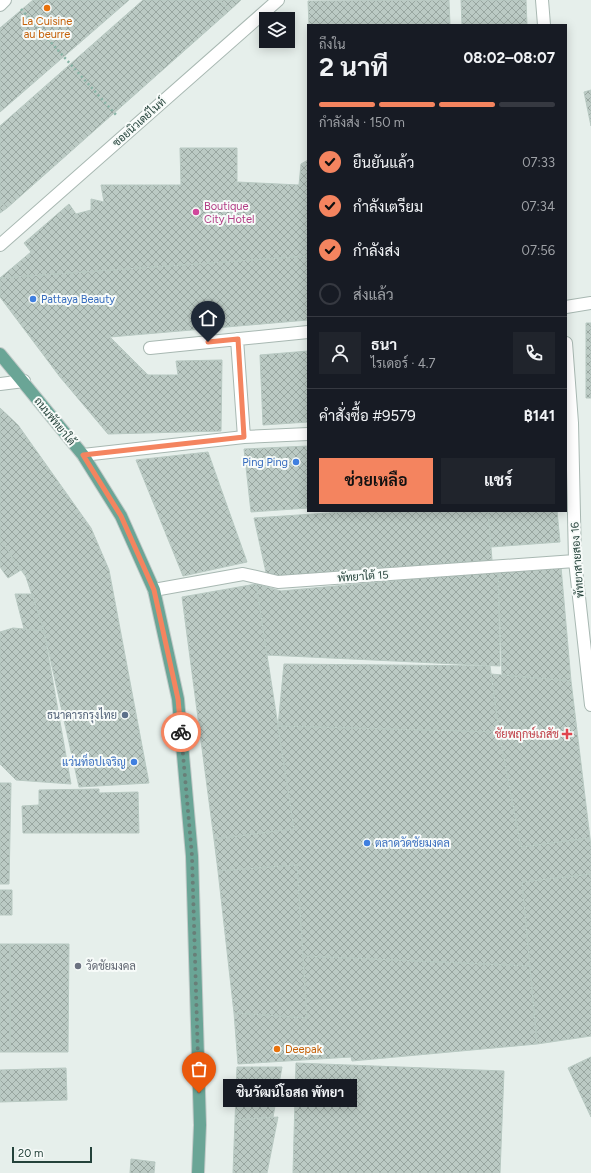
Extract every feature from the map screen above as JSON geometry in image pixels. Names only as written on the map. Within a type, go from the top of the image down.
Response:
[{"type":"main road","name":"ถนนพัทยาใต้","points":[[0,354],[24,381],[83,455],[121,516],[154,590],[178,699],[192,856],[200,1125],[198,1173]]},
{"type":"street","points":[[0,5],[5,0]]},
{"type":"street","name":"ซอยนิวเดย์ไนท์","points":[[0,244],[278,0]]},
{"type":"street","points":[[542,0],[544,24]]},
{"type":"street","points":[[567,307],[591,303]]},
{"type":"street","points":[[150,348],[307,332]]},
{"type":"street","points":[[238,339],[244,437]]},
{"type":"street","name":"พัทยาสายสอง 16","points":[[567,370],[575,561],[591,705]]},
{"type":"street","points":[[0,384],[24,381]]},
{"type":"street","points":[[83,455],[244,437],[307,434]]},
{"type":"street","name":"พัทยาใต้ 15","points":[[154,590],[243,574],[278,582],[575,561]]},
{"type":"path","points":[[17,5],[130,130]]},
{"type":"building","points":[[33,0],[129,0],[0,112],[0,28]]},
{"type":"building","points":[[143,0],[219,0],[229,11],[7,208],[0,200],[0,126]]},
{"type":"building","points":[[219,0],[241,0],[229,11]]},
{"type":"building","points":[[449,0],[450,24],[309,24],[308,1]]},
{"type":"building","points":[[461,0],[526,0],[527,24],[462,24]]},
{"type":"building","points":[[591,90],[591,126],[584,92]]},
{"type":"building","name":"Boutique City Hotel","points":[[180,148],[237,148],[237,182],[299,185],[301,164],[307,161],[307,256],[0,278],[31,252],[24,243],[69,204],[76,214],[91,210],[91,199],[104,202],[101,185],[181,185]]},
{"type":"building","points":[[0,200],[7,208],[0,213]]},
{"type":"building","points":[[307,256],[307,320],[110,337],[148,375],[178,375],[176,361],[222,360],[221,431],[108,434],[60,377],[0,297],[0,278]]},
{"type":"building","points":[[586,323],[591,323],[591,398],[586,398]]},
{"type":"building","points":[[307,351],[307,422],[263,425],[260,355]]},
{"type":"building","points":[[0,408],[18,425],[91,528],[109,570],[149,783],[79,787],[44,631],[26,577],[0,539]]},
{"type":"building","points":[[307,446],[307,508],[251,512],[244,449]]},
{"type":"building","points":[[208,452],[247,562],[183,576],[136,460]]},
{"type":"building","points":[[343,512],[488,512],[492,560],[267,577],[254,518]]},
{"type":"building","points":[[488,512],[557,512],[560,542],[491,547]]},
{"type":"building","points":[[0,539],[21,570],[8,578],[0,567]]},
{"type":"building","points":[[561,567],[571,681],[502,675],[498,571]]},
{"type":"building","points":[[498,571],[500,666],[267,655],[256,584],[281,591]]},
{"type":"building","points":[[256,584],[294,829],[214,839],[182,597]]},
{"type":"building","points":[[15,594],[32,594],[44,631],[24,629]]},
{"type":"building","points":[[13,628],[44,631],[71,784],[16,780],[0,764],[0,632]]},
{"type":"building","points":[[284,664],[490,666],[499,732],[278,726]]},
{"type":"building","points":[[491,674],[571,681],[590,838],[521,847],[499,732]]},
{"type":"building","name":"ตลาดวัดชัยมงคล","points":[[278,726],[499,732],[521,847],[590,838],[591,874],[522,882],[530,966],[303,956],[297,865],[218,871],[214,839],[294,829]]},
{"type":"building","points":[[0,783],[11,783],[9,884],[0,884]]},
{"type":"building","points":[[99,789],[99,793],[138,792],[139,833],[23,833],[22,806],[39,805],[39,790]]},
{"type":"building","points":[[297,865],[307,1018],[234,1013],[218,871]]},
{"type":"building","points":[[591,874],[591,1036],[537,1044],[522,882]]},
{"type":"building","points":[[0,890],[12,890],[12,915],[0,915]]},
{"type":"building","points":[[0,944],[10,944],[10,1052],[0,1052]]},
{"type":"building","points":[[10,944],[69,944],[68,1052],[10,1052]]},
{"type":"building","points":[[303,956],[530,966],[537,1044],[352,1061],[351,1057],[238,1064],[234,1013],[307,1018]]},
{"type":"building","points":[[591,1057],[591,1117],[568,1068]]},
{"type":"building","points":[[296,1063],[504,1071],[500,1173],[293,1173]]},
{"type":"building","points":[[237,1067],[282,1067],[273,1117],[235,1120]]},
{"type":"building","points":[[66,1068],[67,1100],[0,1102],[0,1070]]},
{"type":"building","points":[[278,1117],[267,1173],[233,1173],[235,1120]]},
{"type":"building","points":[[131,1159],[155,1162],[154,1173],[130,1173]]},
{"type":"way so far","points":[[181,732],[192,856],[199,1093]]},
{"type":"place","name":"La Cuisine au beurre","points":[[47,8]]},
{"type":"place","name":"Boutique City Hotel","points":[[196,212]]},
{"type":"place","name":"Pattaya Beauty","points":[[33,299]]},
{"type":"place","name":"Ping Ping","points":[[296,462]]},
{"type":"place","name":"ธนาคารกรุงไทย","points":[[125,715]]},
{"type":"place","name":"ชัยพฤกษ์เภสัช","points":[[567,734]]},
{"type":"place","name":"แว่นท็อปเจริญ","points":[[134,762]]},
{"type":"place","name":"ตลาดวัดชัยมงคล","points":[[367,843]]},
{"type":"place","name":"วัดชัยมงคล","points":[[78,966]]},
{"type":"place","name":"Deepak","points":[[277,1049]]},
{"type":"place","name":"ชินวัฒน์โอสถ พัทยา","points":[[199,1093]]},
{"type":"route","points":[[181,732],[178,699],[154,590],[121,516],[83,455],[244,437],[238,339],[208,342]]}]
